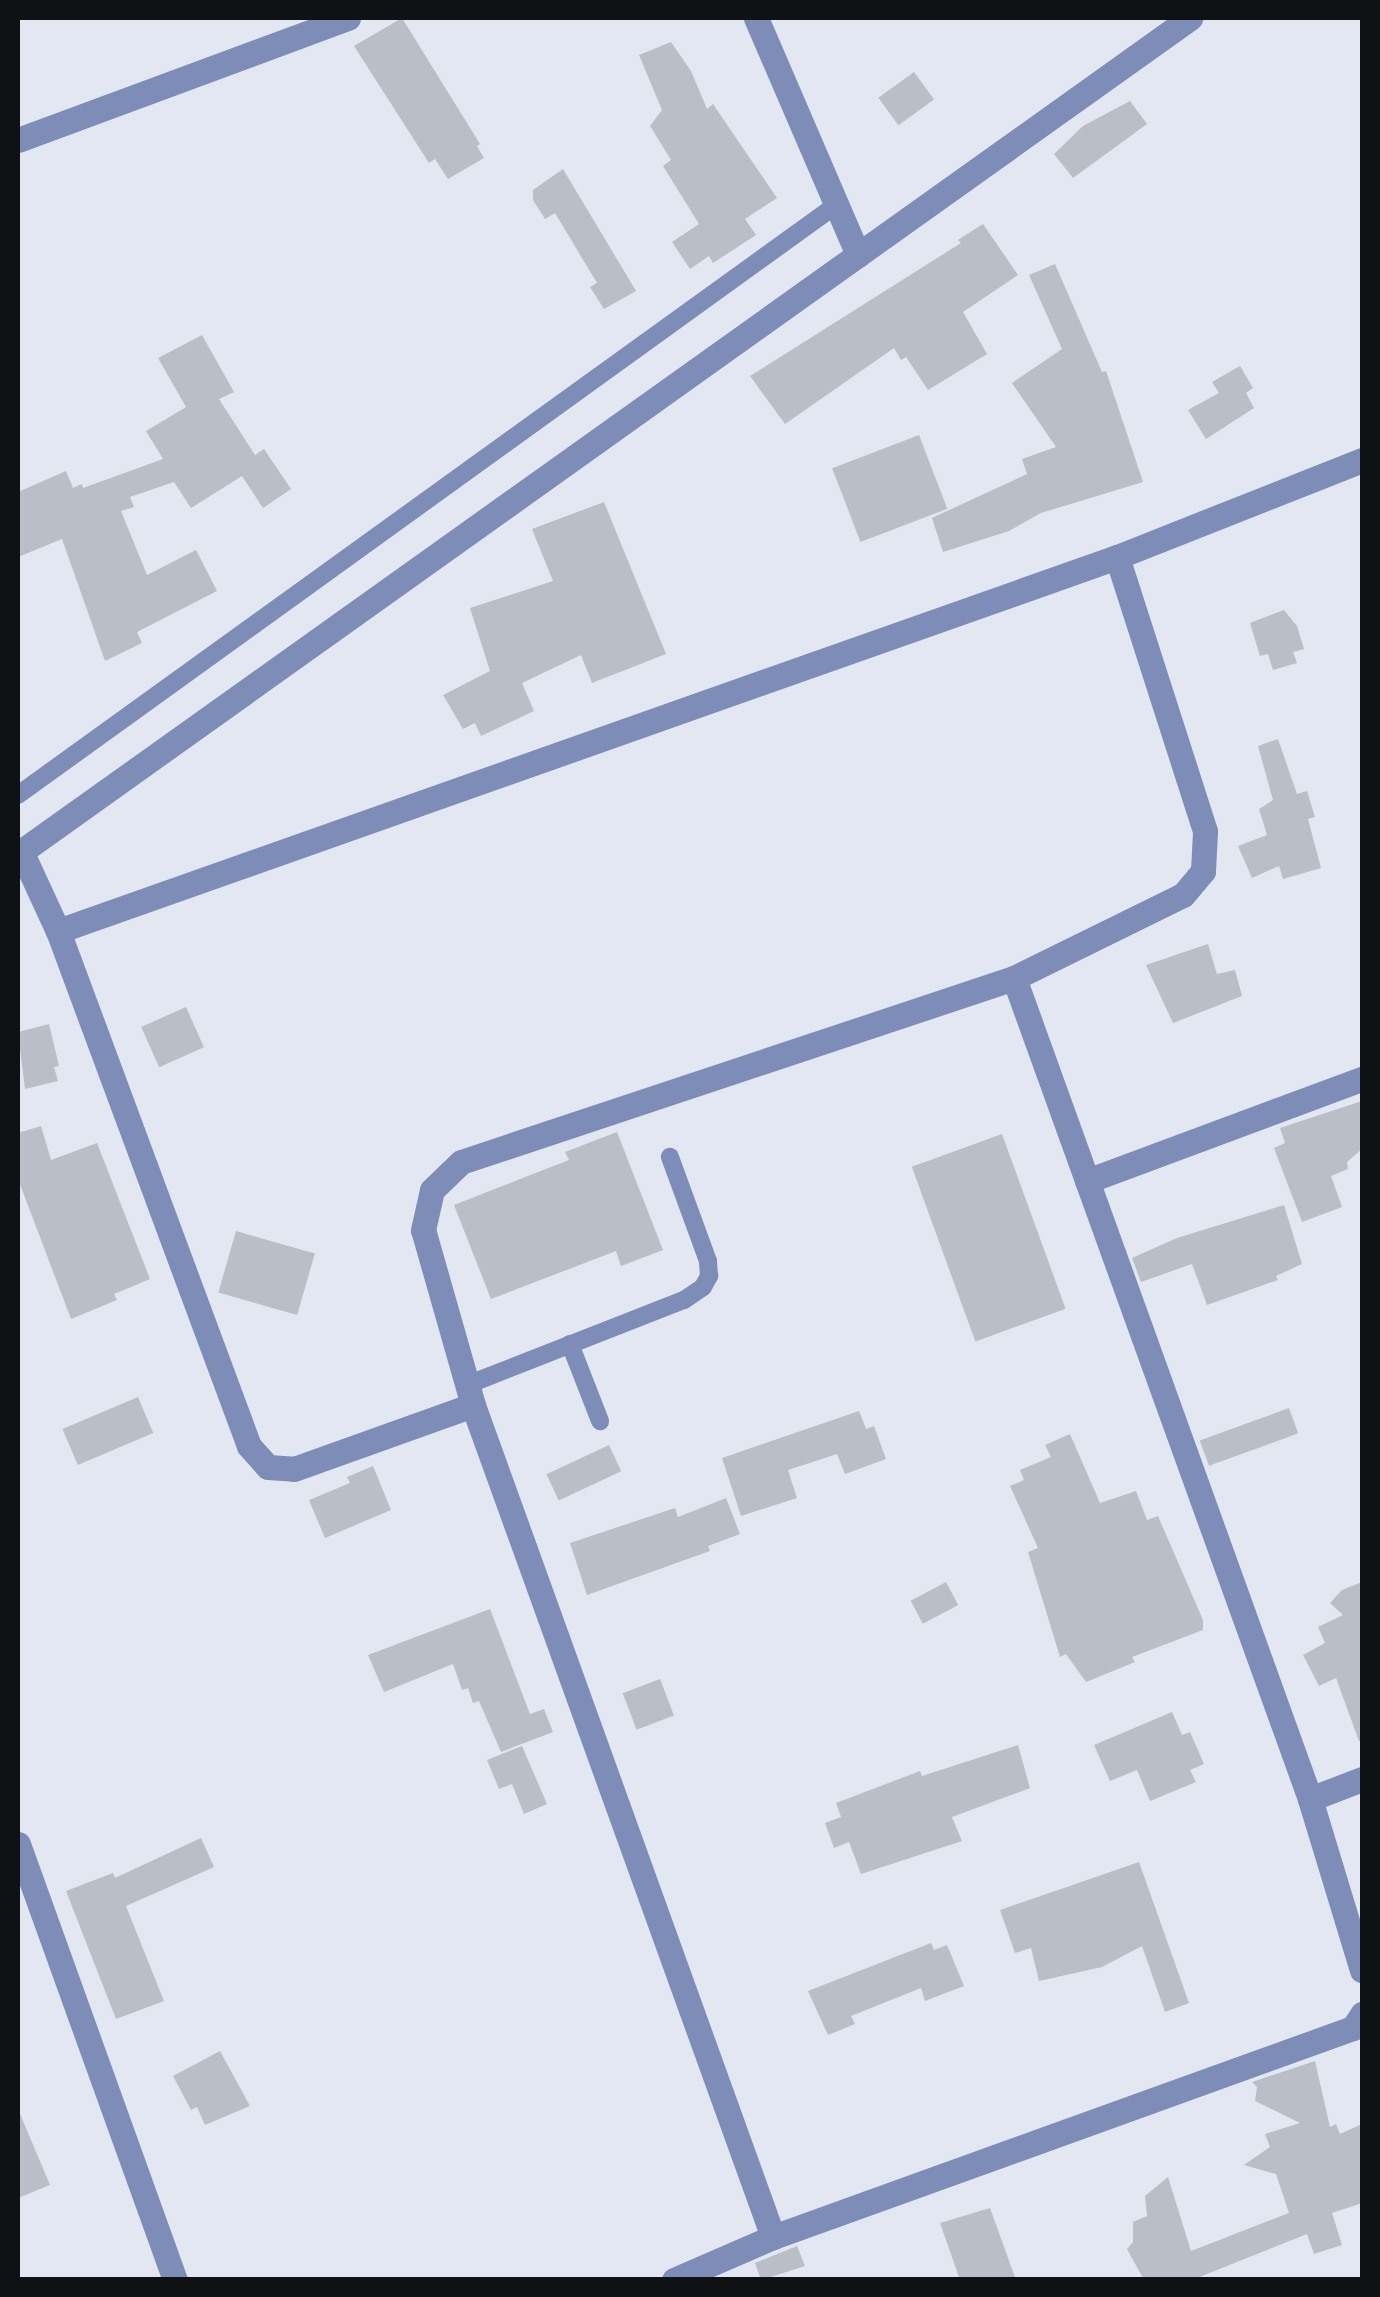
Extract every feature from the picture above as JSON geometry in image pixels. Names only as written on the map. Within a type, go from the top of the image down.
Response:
[{"type":"street","points":[[18,140],[348,18]]},
{"type":"street","points":[[756,18],[858,255]]},
{"type":"street","points":[[470,1395],[294,1468],[268,1467],[249,1446],[58,931],[19,853],[1190,18]]},
{"type":"street","points":[[58,931],[1117,557],[1362,460]]},
{"type":"street","points":[[774,2237],[470,1395],[423,1230],[432,1190],[460,1162],[1014,978],[1184,895],[1202,870],[1205,831],[1117,557]]},
{"type":"street","points":[[1014,978],[1310,1799],[1362,1970]]},
{"type":"street","points":[[1087,1181],[1362,1080]]},
{"type":"street","points":[[1310,1799],[1362,1778]]},
{"type":"street","points":[[18,1844],[176,2280]]},
{"type":"street","points":[[674,2280],[774,2237],[1353,2028],[1362,2014]]},
{"type":"lane","points":[[18,795],[836,206]]},
{"type":"lane","points":[[470,1395],[570,1344],[684,1300],[703,1287],[709,1276],[708,1261],[670,1158]]},
{"type":"lane","points":[[570,1344],[600,1421]]},
{"type":"building","points":[[402,18],[480,144],[477,146],[484,158],[448,179],[435,159],[429,163],[354,46]]},
{"type":"building","points":[[671,42],[691,71],[707,109],[713,104],[777,198],[745,219],[756,235],[713,263],[709,256],[690,269],[672,242],[699,224],[663,166],[671,160],[650,126],[662,110],[639,55]]},
{"type":"building","points":[[914,72],[934,100],[898,125],[878,98]]},
{"type":"building","points":[[1130,101],[1147,124],[1073,178],[1054,154],[1083,126]]},
{"type":"building","points":[[563,169],[636,291],[604,309],[590,287],[597,283],[555,213],[545,219],[533,200],[533,190]]},
{"type":"building","points":[[983,224],[1018,275],[963,312],[987,354],[928,390],[906,357],[901,360],[894,348],[785,424],[750,376],[961,243],[958,240]]},
{"type":"building","points":[[1055,264],[1102,372],[1106,371],[1143,482],[1041,513],[1009,531],[943,552],[932,518],[1027,474],[1022,459],[1056,447],[1012,383],[1062,349],[1029,275]]},
{"type":"building","points":[[202,335],[234,392],[219,399],[255,455],[264,449],[291,489],[263,508],[242,476],[191,508],[174,482],[130,497],[134,507],[121,511],[147,575],[196,550],[217,591],[137,632],[142,643],[105,661],[62,539],[18,557],[18,492],[66,471],[73,488],[82,484],[83,488],[163,459],[146,431],[186,407],[158,358]]},
{"type":"building","points":[[1240,366],[1253,388],[1246,393],[1254,408],[1206,439],[1188,410],[1219,393],[1212,382]]},
{"type":"building","points":[[919,435],[947,509],[860,542],[832,468]]},
{"type":"building","points":[[604,502],[666,654],[592,683],[581,655],[522,683],[534,711],[481,736],[475,723],[463,729],[443,695],[490,671],[470,608],[553,581],[532,529]]},
{"type":"building","points":[[1284,610],[1297,626],[1304,649],[1293,652],[1297,663],[1273,670],[1268,654],[1260,656],[1250,623]]},
{"type":"building","points":[[1278,739],[1297,794],[1307,791],[1315,817],[1308,819],[1321,868],[1283,879],[1279,866],[1252,878],[1238,846],[1267,835],[1259,809],[1273,800],[1258,746]]},
{"type":"building","points":[[1208,944],[1217,974],[1235,970],[1242,996],[1173,1023],[1146,965]]},
{"type":"building","points":[[186,1007],[204,1047],[159,1067],[141,1027]]},
{"type":"building","points":[[49,1024],[59,1066],[54,1067],[58,1081],[25,1089],[18,1032]]},
{"type":"building","points":[[1362,1101],[1362,1149],[1347,1162],[1348,1169],[1331,1176],[1342,1207],[1302,1222],[1274,1148],[1285,1143],[1280,1128]]},
{"type":"building","points":[[41,1126],[51,1160],[97,1143],[150,1279],[114,1294],[117,1300],[71,1319],[18,1179],[18,1133]]},
{"type":"building","points":[[617,1132],[663,1250],[621,1266],[616,1251],[491,1299],[454,1205],[569,1160],[565,1152]]},
{"type":"building","points":[[1002,1134],[1066,1309],[975,1342],[912,1167]]},
{"type":"building","points":[[1284,1205],[1302,1264],[1276,1276],[1278,1280],[1207,1305],[1192,1264],[1141,1282],[1132,1258],[1177,1238]]},
{"type":"building","points":[[236,1231],[315,1254],[297,1315],[218,1293]]},
{"type":"building","points":[[138,1397],[153,1433],[78,1465],[63,1429]]},
{"type":"building","points":[[1289,1408],[1298,1433],[1209,1466],[1200,1440]]},
{"type":"building","points":[[859,1411],[866,1429],[874,1426],[886,1459],[845,1474],[837,1454],[788,1470],[797,1498],[741,1516],[722,1458]]},
{"type":"building","points":[[1070,1434],[1100,1503],[1136,1491],[1147,1520],[1158,1516],[1203,1620],[1203,1630],[1132,1657],[1135,1662],[1086,1682],[1066,1654],[1060,1657],[1028,1552],[1038,1548],[1010,1486],[1024,1480],[1020,1470],[1051,1457],[1045,1445]]},
{"type":"building","points":[[609,1445],[621,1471],[559,1500],[546,1474]]},
{"type":"building","points":[[373,1466],[391,1510],[325,1538],[309,1500],[350,1483],[347,1477]]},
{"type":"building","points":[[726,1498],[740,1534],[708,1546],[710,1551],[587,1595],[570,1543],[675,1508],[678,1517]]},
{"type":"building","points":[[946,1582],[958,1605],[923,1624],[911,1601]]},
{"type":"building","points":[[1362,1582],[1359,1741],[1336,1678],[1319,1686],[1303,1655],[1325,1643],[1318,1627],[1343,1615],[1330,1603],[1342,1590]]},
{"type":"building","points":[[490,1609],[530,1714],[544,1709],[553,1732],[501,1752],[479,1701],[473,1703],[468,1688],[462,1690],[453,1664],[384,1692],[368,1655]]},
{"type":"building","points":[[660,1679],[674,1715],[637,1730],[623,1693]]},
{"type":"building","points":[[1172,1712],[1182,1735],[1190,1732],[1204,1764],[1190,1770],[1196,1782],[1150,1801],[1137,1770],[1110,1781],[1094,1745]]},
{"type":"building","points":[[1018,1745],[1030,1788],[952,1817],[962,1841],[861,1874],[849,1842],[834,1848],[825,1823],[841,1817],[836,1803],[920,1771],[922,1776]]},
{"type":"building","points":[[522,1746],[547,1804],[524,1814],[512,1784],[499,1789],[487,1760]]},
{"type":"building","points":[[201,1838],[214,1867],[126,1906],[164,2001],[116,2019],[66,1891],[113,1873],[115,1878]]},
{"type":"building","points":[[1139,1862],[1189,2003],[1165,2012],[1142,1946],[1102,1967],[1039,1981],[1031,1948],[1015,1953],[1000,1910]]},
{"type":"building","points":[[931,1943],[934,1950],[947,1945],[964,1986],[925,2001],[921,1988],[851,2016],[855,2024],[828,2035],[808,1991]]},
{"type":"building","points":[[220,2051],[250,2106],[205,2125],[197,2107],[191,2110],[173,2076]]},
{"type":"building","points":[[1315,2061],[1330,2127],[1336,2124],[1340,2134],[1362,2124],[1362,2203],[1332,2213],[1342,2245],[1314,2254],[1307,2234],[1192,2280],[1144,2280],[1127,2249],[1133,2242],[1133,2222],[1147,2216],[1145,2196],[1168,2177],[1191,2251],[1289,2213],[1276,2174],[1244,2165],[1270,2147],[1265,2134],[1300,2123],[1255,2101],[1257,2087],[1252,2082]]},
{"type":"building","points":[[18,2109],[50,2185],[18,2198]]},
{"type":"building","points":[[990,2208],[1016,2280],[960,2280],[940,2223]]},
{"type":"building","points":[[797,2246],[805,2266],[761,2280],[755,2263]]}]
